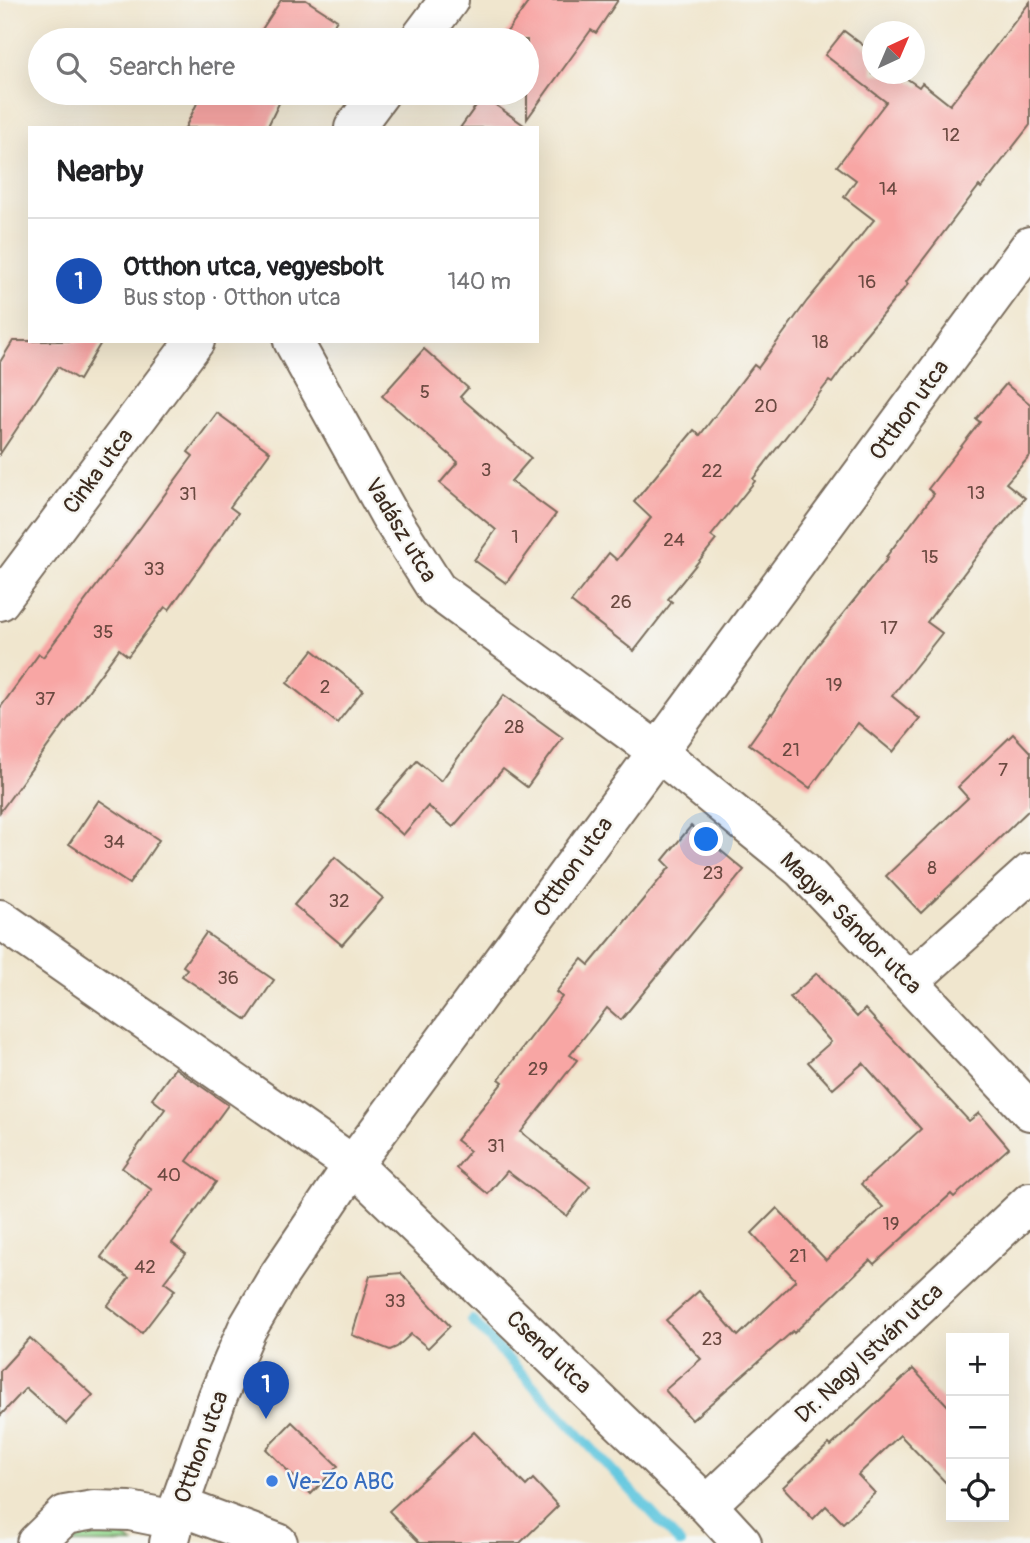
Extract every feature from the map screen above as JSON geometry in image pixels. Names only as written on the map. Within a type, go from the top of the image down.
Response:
[{"type":"street","points":[[428,28],[449,0]]},
{"type":"street","points":[[355,126],[371,105]]},
{"type":"street","name":"Otthon utca","points":[[36,1543],[65,1515],[84,1511],[130,1511],[174,1523],[218,1395],[247,1329],[277,1278],[353,1165],[1030,246]]},
{"type":"street","name":"Cinka utca","points":[[0,601],[194,343]]},
{"type":"street","name":"Vadász utca","points":[[294,343],[390,516],[437,590],[658,752]]},
{"type":"street","name":"Magyar Sándor utca","points":[[658,752],[802,869],[1030,1111]]},
{"type":"street","points":[[910,981],[1030,873]]},
{"type":"street","name":"Csend utca","points":[[0,919],[353,1165],[707,1505],[742,1543]]},
{"type":"street","name":"Dr. Nagy István utca","points":[[707,1505],[1030,1202]]},
{"type":"street","points":[[174,1523],[278,1543]]},
{"type":"green space","points":[[106,1533],[123,1536],[133,1543],[68,1543],[86,1535]]},
{"type":"building","points":[[281,0],[306,0],[337,20],[332,28],[263,28]]},
{"type":"building","points":[[530,0],[618,0],[596,33],[591,30],[539,102],[539,28],[510,28]]},
{"type":"building","points":[[1030,2],[1030,125],[981,188],[979,186],[906,282],[908,284],[861,340],[832,383],[829,381],[753,479],[755,481],[711,536],[716,540],[668,599],[672,602],[634,651],[571,602],[609,553],[617,560],[651,518],[634,502],[694,430],[700,435],[754,365],[758,368],[807,301],[874,220],[844,197],[856,180],[837,166],[886,102],[863,84],[915,84],[919,87],[923,84],[950,105]]},
{"type":"building","points":[[844,31],[862,44],[862,84],[825,55]]},
{"type":"building","points":[[196,105],[278,105],[268,126],[186,126]]},
{"type":"building","points":[[477,105],[496,105],[525,126],[461,126]]},
{"type":"building","points":[[527,105],[537,105],[527,119]]},
{"type":"building","points":[[13,341],[101,343],[79,380],[58,367],[0,454],[0,362]]},
{"type":"building","points":[[424,349],[468,388],[460,397],[531,458],[511,481],[556,514],[506,583],[474,560],[496,530],[440,483],[458,462],[382,396]]},
{"type":"building","points":[[1006,384],[1030,404],[1030,456],[1006,483],[1025,498],[927,622],[942,633],[892,696],[920,719],[893,752],[858,723],[810,788],[749,744],[816,647],[888,558],[886,557],[934,494],[928,489],[980,422],[976,419]]},
{"type":"building","points":[[217,413],[270,452],[230,507],[238,513],[169,610],[165,607],[128,656],[119,649],[0,812],[0,708],[39,654],[43,657],[193,456],[188,452]]},
{"type":"building","points":[[313,650],[363,690],[337,723],[287,683]]},
{"type":"building","points":[[504,695],[563,738],[527,787],[503,769],[453,827],[428,806],[403,835],[375,810],[417,761],[441,781]]},
{"type":"building","points":[[1013,734],[1030,752],[1030,809],[921,913],[886,876],[968,798],[958,787]]},
{"type":"building","points":[[99,800],[159,840],[129,884],[69,844]]},
{"type":"building","points":[[691,826],[744,870],[621,1020],[607,1008],[570,1055],[577,1060],[521,1132],[590,1186],[567,1216],[507,1171],[488,1194],[456,1168],[470,1151],[456,1140],[503,1082],[499,1079],[562,997],[556,992],[582,959],[589,965],[670,867],[663,860]]},
{"type":"building","points":[[335,857],[383,898],[342,945],[294,905]]},
{"type":"building","points":[[206,933],[274,980],[247,1020],[182,976],[187,969],[183,966]]},
{"type":"building","points":[[817,973],[857,1017],[865,1009],[969,1121],[979,1113],[1009,1148],[954,1197],[951,1194],[874,1264],[870,1260],[794,1333],[793,1331],[692,1420],[665,1390],[701,1359],[666,1320],[699,1291],[738,1336],[796,1280],[752,1233],[777,1208],[826,1260],[883,1207],[861,1184],[921,1129],[863,1063],[833,1089],[808,1062],[831,1042],[790,997]]},
{"type":"building","points":[[175,1068],[228,1105],[187,1161],[216,1182],[172,1243],[186,1254],[164,1282],[175,1290],[142,1333],[107,1306],[129,1278],[101,1257],[152,1190],[122,1168],[165,1109],[152,1099]]},
{"type":"building","points":[[401,1273],[450,1326],[428,1348],[411,1334],[390,1350],[352,1335],[370,1276]]},
{"type":"building","points":[[30,1338],[93,1395],[66,1424],[26,1388],[0,1416],[0,1371]]},
{"type":"building","points":[[913,1369],[946,1404],[946,1483],[900,1435],[858,1475],[875,1493],[843,1523],[826,1506],[813,1519],[783,1487],[829,1444],[831,1446]]},
{"type":"building","points":[[292,1422],[338,1466],[311,1494],[266,1449]]},
{"type":"building","points":[[474,1432],[526,1486],[533,1479],[558,1506],[520,1543],[420,1543],[389,1511]]},
{"type":"waterway","points":[[472,1320],[680,1543]]},
{"type":"place","name":"Otthon utca, vegyesbolt","points":[[266,1419]]},
{"type":"place","name":"Ve-Zo ABC","points":[[272,1481]]}]
